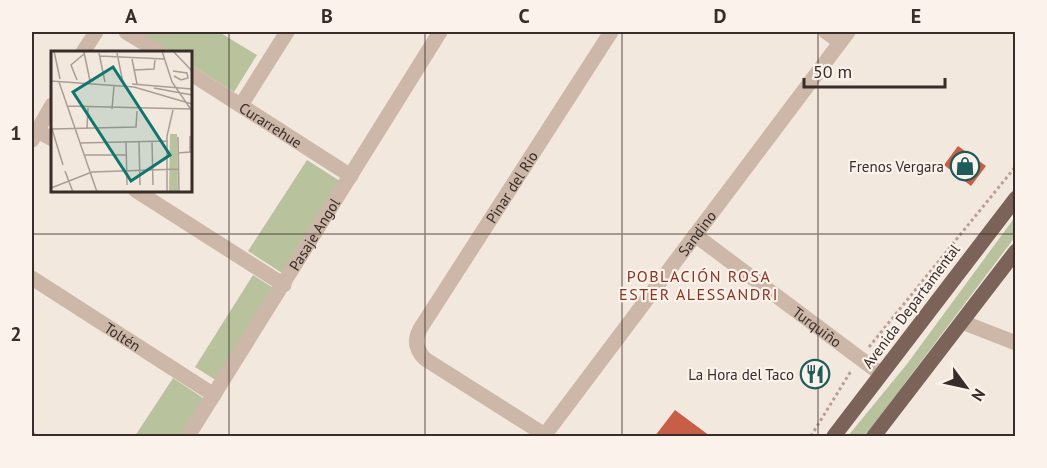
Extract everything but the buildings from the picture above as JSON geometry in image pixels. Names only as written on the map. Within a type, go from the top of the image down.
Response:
[{"type":"main road","name":"Avenida Departamental","points":[[834,436],[1016,198]]},
{"type":"main road","points":[[874,436],[1016,251]]},
{"type":"street","points":[[84,51],[96,32]]},
{"type":"street","points":[[126,32],[157,51]]},
{"type":"street","points":[[241,105],[287,32]]},
{"type":"street","name":"Pasaje Angol","points":[[188,436],[440,32]]},
{"type":"street","name":"Pinar del Río","points":[[545,436],[425,359],[416,344],[420,329],[610,32]]},
{"type":"street","points":[[826,32],[844,37]]},
{"type":"street","name":"Sandino","points":[[545,436],[844,37]]},
{"type":"street","name":"Curarrehue","points":[[192,74],[351,176]]},
{"type":"street","points":[[51,106],[33,133],[51,139]]},
{"type":"street","points":[[138,192],[284,285]]},
{"type":"street","name":"Turquiño","points":[[695,235],[882,374]]},
{"type":"street","name":"Toltén","points":[[32,278],[214,395]]},
{"type":"street","points":[[962,322],[1016,343]]},
{"type":"path","points":[[865,352],[1016,166]]},
{"type":"path","points":[[811,436],[854,367]]},
{"type":"path","points":[[32,433],[38,436]]},
{"type":"green space","points":[[136,32],[219,32],[257,55],[234,92],[192,66],[192,51],[169,51]]},
{"type":"green space","points":[[307,160],[340,181],[282,273],[248,251]]},
{"type":"green space","points":[[1015,217],[1015,237],[865,436],[848,436],[907,364]]},
{"type":"green space","points":[[253,275],[275,289],[217,381],[195,367]]},
{"type":"green space","points":[[173,378],[206,400],[183,436],[135,436]]},
{"type":"place","name":"Frenos Vergara","points":[[965,166]]},
{"type":"place","name":"La Hora del Taco","points":[[815,374]]},
{"type":"district","name":"POBLACIÓN ROSA ESTER ALESSANDRI","points":[[699,285]]}]
